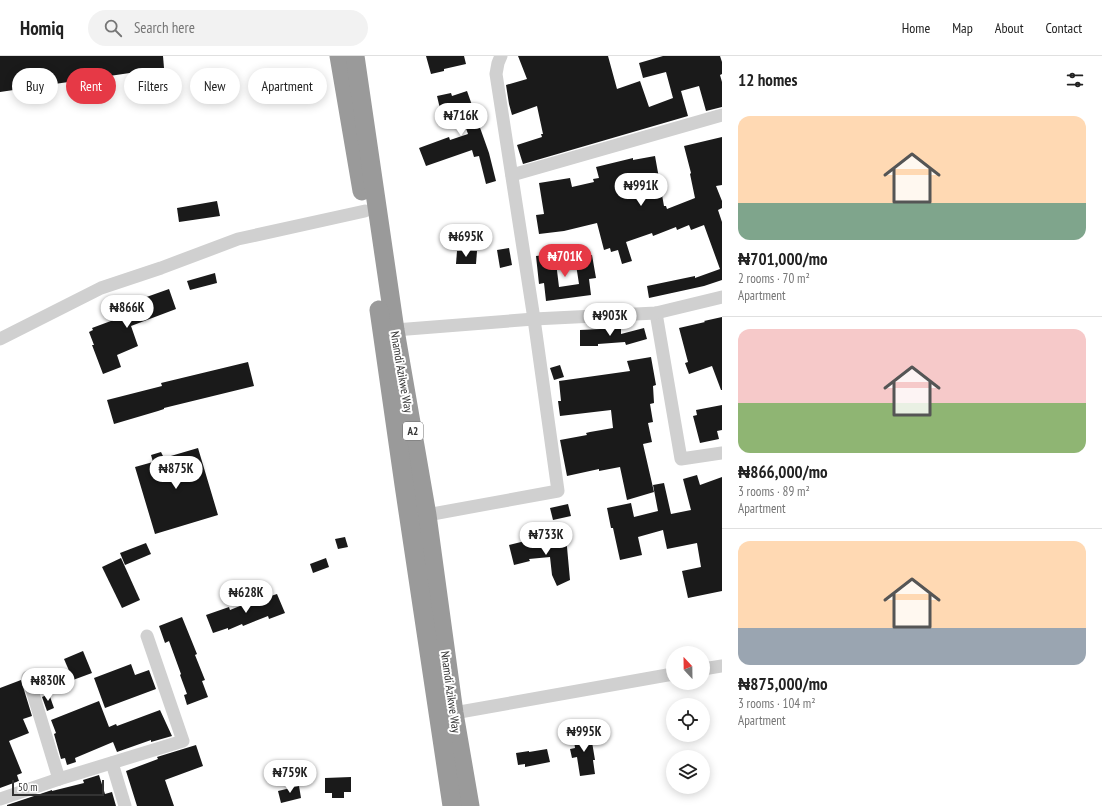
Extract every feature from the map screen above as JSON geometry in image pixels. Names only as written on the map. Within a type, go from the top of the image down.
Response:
[{"type":"highway","name":"Nnamdi Azikwe Way","points":[[339,56],[365,211],[452,806]]},
{"type":"highway","name":"Nnamdi Azikwe Way","points":[[355,56],[395,330],[427,515],[454,712],[470,806]]},
{"type":"street","points":[[427,515],[558,491],[534,319],[496,74],[501,56]]},
{"type":"street","points":[[512,175],[722,116]]},
{"type":"street","points":[[0,339],[101,288],[161,268],[238,239],[365,211]]},
{"type":"street","points":[[395,330],[534,319],[656,313],[722,298]]},
{"type":"street","points":[[656,313],[681,459],[722,453]]},
{"type":"street","points":[[0,799],[59,779],[183,741],[147,636]]},
{"type":"street","points":[[710,668],[722,666]]},
{"type":"street","points":[[454,712],[666,675]]},
{"type":"street","points":[[28,677],[59,779]]},
{"type":"street","points":[[112,763],[125,806]]},
{"type":"building","points":[[0,56],[163,56],[164,68],[124,68],[124,74],[116,75],[116,68],[66,68],[66,82],[58,84],[58,68],[12,68],[12,90],[0,92]]},
{"type":"building","points":[[426,56],[464,56],[466,64],[444,69],[444,71],[431,74]]},
{"type":"building","points":[[518,56],[608,56],[617,89],[640,81],[649,107],[673,98],[666,72],[643,78],[639,63],[663,56],[720,56],[722,62],[722,74],[720,75],[722,82],[722,107],[706,111],[699,86],[681,91],[688,116],[523,164],[517,145],[542,137],[541,134],[543,134],[537,106],[512,115],[506,85],[527,79]]},
{"type":"building","points":[[467,91],[489,153],[496,181],[486,184],[479,156],[474,157],[472,150],[426,166],[419,148],[449,137],[450,140],[468,134],[459,108],[441,113],[437,96],[451,93],[452,96]]},
{"type":"building","points":[[722,137],[722,185],[716,186],[722,201],[722,208],[718,210],[722,222],[722,280],[704,286],[649,298],[647,286],[695,276],[695,278],[720,269],[704,225],[691,230],[689,225],[677,230],[676,227],[653,236],[652,233],[626,242],[632,261],[622,264],[618,250],[611,252],[610,248],[604,250],[597,223],[564,231],[539,234],[536,215],[544,214],[539,183],[570,178],[572,187],[594,182],[593,179],[599,178],[596,167],[633,158],[633,160],[655,156],[664,206],[666,206],[667,209],[695,198],[691,173],[684,146]]},
{"type":"building","points":[[217,201],[220,216],[179,222],[177,208]]},
{"type":"building","points":[[509,248],[512,265],[500,268],[497,250]]},
{"type":"building","points":[[457,251],[477,251],[476,264],[456,264]]},
{"type":"building","points":[[555,254],[559,287],[579,284],[575,258],[592,255],[596,278],[589,279],[591,295],[546,301],[544,283],[539,284],[536,256]]},
{"type":"building","points":[[215,273],[217,283],[190,290],[187,281]]},
{"type":"building","points":[[169,289],[176,309],[131,326],[138,346],[117,355],[121,367],[103,374],[92,345],[94,345],[89,332],[93,330],[92,328],[127,315],[124,305]]},
{"type":"building","points":[[722,317],[721,390],[712,366],[689,374],[685,363],[688,362],[679,328]]},
{"type":"building","points":[[621,328],[621,334],[644,328],[647,339],[626,345],[625,342],[598,344],[598,346],[580,346],[580,330]]},
{"type":"building","points":[[651,357],[656,385],[653,386],[654,403],[650,404],[653,422],[648,423],[652,442],[643,444],[654,492],[627,500],[620,467],[599,471],[599,469],[567,476],[560,440],[613,428],[611,410],[560,416],[558,401],[561,401],[559,381],[630,371],[627,361]]},
{"type":"building","points":[[248,362],[254,386],[164,408],[114,424],[107,400],[162,386],[161,383]]},
{"type":"building","points":[[560,365],[564,377],[554,380],[550,368]]},
{"type":"building","points":[[722,405],[722,430],[717,431],[719,439],[700,443],[693,416],[697,415],[696,410]]},
{"type":"building","points":[[198,448],[218,515],[155,534],[135,467],[153,462],[151,455],[161,452],[164,458]]},
{"type":"building","points":[[697,475],[700,485],[722,477],[722,591],[688,598],[682,571],[701,567],[697,543],[667,549],[663,530],[638,537],[642,555],[620,560],[607,508],[631,503],[634,517],[658,511],[653,485],[664,483],[671,514],[691,510],[683,479]]},
{"type":"building","points":[[568,504],[571,516],[553,520],[550,508]]},
{"type":"building","points":[[566,536],[570,580],[557,586],[552,575],[550,557],[529,559],[530,561],[514,565],[509,545],[525,541],[526,546],[548,544],[548,538]]},
{"type":"building","points":[[345,537],[348,547],[338,549],[335,539]]},
{"type":"building","points":[[146,543],[151,554],[125,565],[120,553]]},
{"type":"building","points":[[121,558],[140,600],[122,608],[102,567]]},
{"type":"building","points":[[326,558],[329,567],[313,573],[310,564]]},
{"type":"building","points":[[277,594],[285,613],[269,619],[268,616],[243,626],[242,624],[228,630],[228,628],[213,633],[206,615],[229,607],[230,610],[257,599],[258,600]]},
{"type":"building","points":[[182,617],[197,654],[195,655],[205,680],[202,681],[208,697],[187,705],[184,695],[187,694],[180,675],[181,674],[169,641],[165,643],[159,626]]},
{"type":"building","points":[[83,651],[92,673],[73,680],[64,659]]},
{"type":"building","points":[[131,664],[135,675],[149,670],[156,689],[105,708],[94,678]]},
{"type":"building","points":[[21,680],[32,716],[23,719],[29,733],[9,741],[22,773],[17,775],[19,781],[0,788],[0,688]]},
{"type":"building","points":[[49,694],[54,708],[47,711],[42,697]]},
{"type":"building","points":[[99,701],[109,727],[116,724],[117,726],[160,710],[172,736],[151,742],[151,740],[117,752],[113,742],[75,758],[76,762],[67,765],[65,758],[61,759],[54,734],[56,733],[51,720]]},
{"type":"building","points":[[590,730],[595,760],[593,760],[595,774],[580,776],[577,757],[572,758],[570,749],[575,748],[573,733]]},
{"type":"building","points":[[196,745],[203,766],[165,780],[174,806],[137,806],[126,771],[158,759],[157,757]]},
{"type":"building","points":[[547,749],[550,762],[525,767],[525,764],[518,765],[516,753]]},
{"type":"building","points":[[99,775],[105,794],[112,792],[116,806],[7,806],[52,790],[84,783],[83,780]]},
{"type":"building","points":[[351,777],[351,792],[344,792],[344,798],[332,798],[332,793],[325,793],[325,778]]},
{"type":"building","points":[[299,786],[301,798],[281,803],[278,791]]}]
